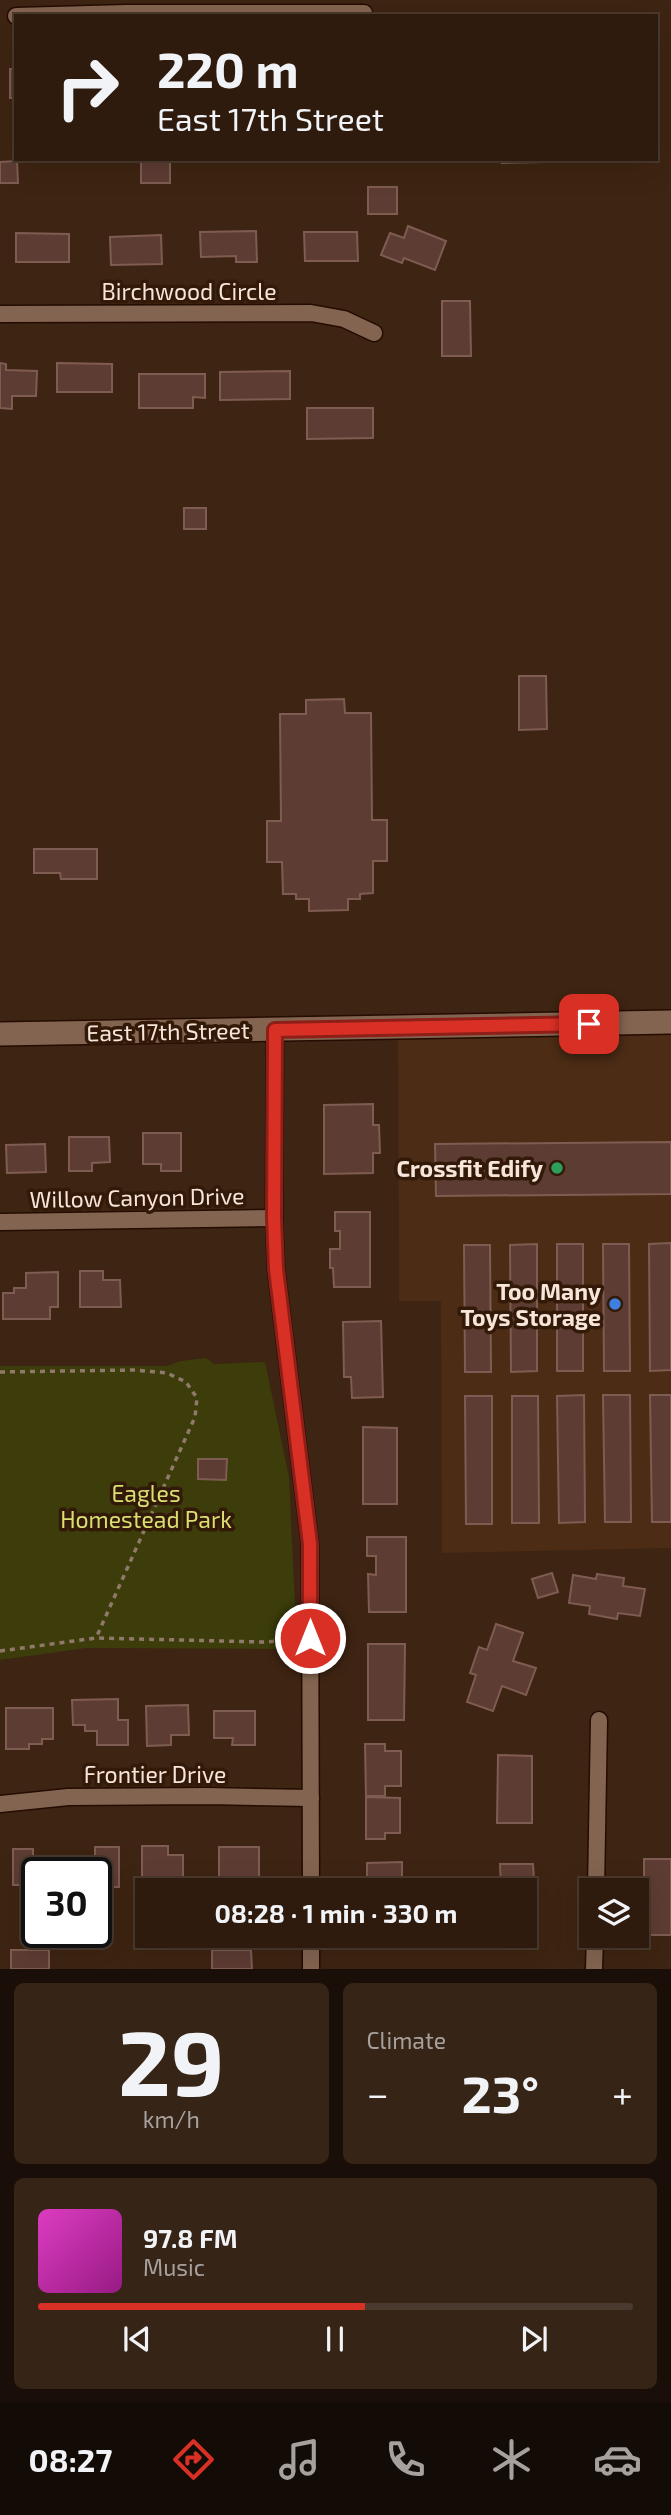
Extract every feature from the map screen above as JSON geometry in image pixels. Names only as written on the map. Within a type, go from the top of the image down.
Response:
[{"type":"main road","name":"East 17th Street","points":[[0,1034],[671,1022]]},
{"type":"street","points":[[90,14],[364,13]]},
{"type":"street","name":"Birchwood Circle","points":[[0,314],[311,313],[344,319],[374,333]]},
{"type":"street","points":[[275,1030],[276,1269],[310,1544],[311,1878]]},
{"type":"street","name":"Willow Canyon Drive","points":[[0,1222],[274,1218]]},
{"type":"street","points":[[596,1878],[599,1720]]},
{"type":"street","name":"Frontier Drive","points":[[0,1804],[68,1797],[311,1798]]},
{"type":"street","points":[[311,1948],[311,1969]]},
{"type":"street","points":[[594,1969],[595,1948]]},
{"type":"path","points":[[0,1373],[135,1370],[167,1373],[186,1382],[197,1398],[195,1417],[96,1638]]},
{"type":"path","points":[[0,1651],[96,1638],[264,1642],[310,1638]]},
{"type":"shaded area","points":[[671,1024],[671,1548],[442,1553],[441,1301],[399,1301],[398,1027]]},
{"type":"green space","name":"Eagles Homestead Park","points":[[206,1358],[214,1364],[265,1362],[289,1477],[297,1649],[86,1648],[0,1660],[0,1366],[167,1366]]},
{"type":"building","points":[[10,69],[14,69],[14,98],[10,98]]},
{"type":"building","points":[[17,161],[18,183],[0,183],[0,162]]},
{"type":"building","points":[[141,161],[170,161],[170,183],[141,183]]},
{"type":"building","points":[[502,161],[544,161],[544,162]]},
{"type":"building","points":[[368,187],[397,187],[397,214],[368,214]]},
{"type":"building","points":[[408,226],[446,241],[435,270],[404,258],[402,263],[381,255],[390,233],[404,238]]},
{"type":"building","points":[[256,231],[257,262],[236,262],[236,256],[201,257],[200,232]]},
{"type":"building","points":[[304,232],[357,232],[358,261],[305,261]]},
{"type":"building","points":[[16,233],[69,234],[69,262],[16,262]]},
{"type":"building","points":[[161,235],[162,264],[111,265],[110,237]]},
{"type":"building","points":[[442,301],[470,301],[471,356],[442,356]]},
{"type":"building","points":[[0,363],[6,364],[6,370],[37,371],[36,396],[12,396],[12,409],[0,408]]},
{"type":"building","points":[[57,363],[112,364],[112,392],[57,392]]},
{"type":"building","points":[[290,371],[290,399],[220,400],[220,372]]},
{"type":"building","points":[[139,374],[205,374],[205,398],[193,397],[193,408],[139,408]]},
{"type":"building","points":[[307,408],[373,408],[373,438],[307,439]]},
{"type":"building","points":[[184,508],[206,508],[206,529],[184,529]]},
{"type":"building","points":[[519,676],[546,676],[547,729],[519,730]]},
{"type":"building","points":[[344,699],[345,713],[371,713],[372,820],[387,820],[387,861],[373,861],[373,893],[360,894],[360,899],[348,899],[348,910],[309,911],[309,899],[296,899],[296,894],[283,894],[282,862],[267,862],[267,821],[281,821],[280,714],[306,714],[306,700]]},
{"type":"building","points":[[34,849],[97,849],[97,879],[61,879],[60,873],[34,873]]},
{"type":"building","points":[[373,1104],[373,1125],[379,1125],[380,1153],[373,1153],[373,1173],[324,1174],[324,1105]]},
{"type":"building","points":[[143,1133],[181,1133],[181,1171],[161,1171],[161,1164],[143,1164]]},
{"type":"building","points":[[69,1137],[109,1137],[110,1162],[92,1163],[92,1171],[69,1171]]},
{"type":"building","points":[[671,1142],[671,1194],[436,1196],[435,1144]]},
{"type":"building","points":[[45,1144],[46,1172],[7,1173],[6,1145]]},
{"type":"building","points":[[335,1212],[370,1212],[370,1287],[334,1287],[330,1249],[340,1249],[340,1231],[335,1231]]},
{"type":"building","points":[[671,1243],[671,1370],[650,1371],[649,1244]]},
{"type":"building","points":[[537,1244],[537,1371],[511,1372],[510,1245]]},
{"type":"building","points":[[557,1244],[583,1244],[583,1371],[557,1371]]},
{"type":"building","points":[[603,1244],[629,1244],[630,1371],[604,1371]]},
{"type":"building","points":[[464,1245],[490,1245],[491,1372],[465,1372]]},
{"type":"building","points":[[80,1271],[103,1271],[103,1280],[120,1280],[121,1307],[80,1307]]},
{"type":"building","points":[[58,1272],[58,1307],[50,1307],[50,1319],[3,1319],[3,1293],[14,1293],[14,1288],[26,1288],[26,1273]]},
{"type":"building","points":[[381,1321],[383,1397],[352,1398],[351,1377],[344,1377],[343,1322]]},
{"type":"building","points":[[584,1395],[585,1522],[559,1523],[557,1396]]},
{"type":"building","points":[[603,1395],[630,1395],[631,1522],[605,1522]]},
{"type":"building","points":[[650,1395],[671,1395],[671,1522],[652,1522]]},
{"type":"building","points":[[465,1396],[492,1396],[492,1524],[466,1524]]},
{"type":"building","points":[[512,1396],[538,1396],[539,1523],[512,1523]]},
{"type":"building","points":[[363,1427],[397,1428],[397,1504],[363,1504]]},
{"type":"building","points":[[198,1459],[227,1459],[226,1480],[198,1479]]},
{"type":"building","points":[[367,1537],[406,1537],[406,1612],[369,1612],[368,1574],[376,1575],[376,1556],[367,1556]]},
{"type":"building","points":[[552,1573],[558,1592],[538,1598],[532,1579]]},
{"type":"building","points":[[597,1574],[624,1578],[623,1586],[645,1589],[640,1616],[618,1613],[617,1619],[589,1614],[590,1606],[569,1603],[573,1575],[596,1579]]},
{"type":"building","points":[[496,1624],[523,1633],[513,1661],[536,1668],[526,1695],[502,1686],[493,1711],[467,1702],[476,1675],[470,1673],[479,1647],[487,1650]]},
{"type":"building","points":[[368,1644],[405,1644],[404,1720],[368,1720]]},
{"type":"building","points":[[118,1699],[118,1720],[128,1720],[128,1745],[97,1745],[97,1731],[85,1731],[85,1725],[73,1725],[72,1700]]},
{"type":"building","points":[[188,1705],[189,1735],[171,1735],[171,1745],[147,1746],[146,1706]]},
{"type":"building","points":[[6,1708],[53,1708],[53,1739],[42,1739],[42,1744],[29,1744],[29,1749],[6,1749]]},
{"type":"building","points":[[214,1711],[255,1711],[255,1745],[232,1745],[233,1738],[214,1738]]},
{"type":"building","points":[[365,1744],[385,1744],[385,1751],[401,1751],[401,1786],[385,1786],[385,1796],[366,1796]]},
{"type":"building","points":[[498,1755],[532,1756],[532,1823],[497,1823]]},
{"type":"building","points":[[366,1797],[400,1798],[400,1833],[385,1833],[385,1839],[366,1839]]},
{"type":"building","points":[[142,1846],[168,1846],[168,1855],[183,1855],[183,1878],[142,1878]]},
{"type":"building","points":[[95,1847],[119,1847],[119,1887],[112,1887],[112,1857],[95,1857]]},
{"type":"building","points":[[219,1847],[259,1847],[259,1878],[219,1878]]},
{"type":"building","points":[[13,1849],[33,1849],[33,1857],[21,1857],[21,1885],[13,1885]]},
{"type":"building","points":[[644,1859],[671,1859],[671,1935],[649,1935],[649,1878],[644,1878]]},
{"type":"building","points":[[402,1862],[402,1878],[367,1878],[367,1863]]},
{"type":"building","points":[[500,1864],[533,1864],[534,1878],[501,1878]]},
{"type":"building","points":[[11,1950],[49,1950],[49,1969],[11,1969]]},
{"type":"building","points":[[212,1950],[251,1950],[252,1969],[212,1969]]},
{"type":"place","name":"Crossfit Edify","points":[[557,1168]]},
{"type":"place","name":"Too Many Toys Storage","points":[[615,1304]]},
{"type":"route","points":[[310,1638],[310,1544],[276,1269],[275,1030],[589,1024]]}]
